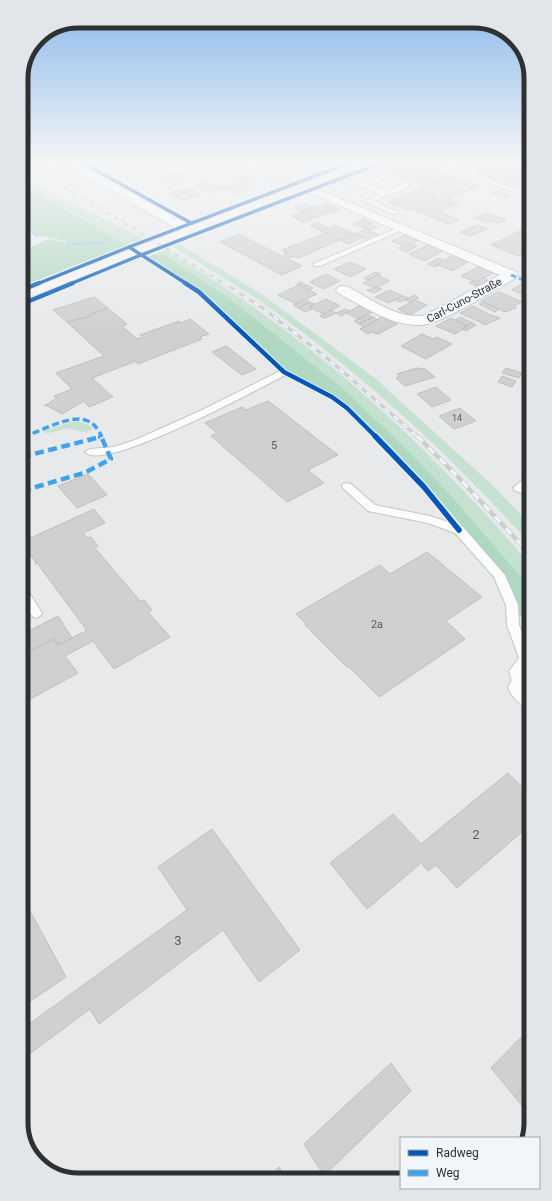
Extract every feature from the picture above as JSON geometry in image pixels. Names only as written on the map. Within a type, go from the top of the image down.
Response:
[{"type":"street","points":[[169,219],[190,231]]},
{"type":"street","points":[[28,294],[221,219]]},
{"type":"street","name":"Carl-Cuno-Straße","points":[[343,290],[402,320],[422,322],[431,320],[511,275],[381,219]]},
{"type":"lane","points":[[317,264],[402,228]]},
{"type":"lane","points":[[90,452],[100,454],[120,449],[171,428],[284,372]]},
{"type":"lane","points":[[524,484],[518,488],[524,491]]},
{"type":"lane","points":[[347,486],[372,508],[430,520],[459,530],[499,574],[512,605],[513,625],[524,653]]},
{"type":"lane","points":[[28,600],[36,613]]},
{"type":"lane","points":[[524,660],[515,671],[524,691]]},
{"type":"green space","points":[[28,219],[81,219],[127,245],[28,284],[28,248],[49,239],[74,244],[105,243],[76,243],[40,236],[28,226]]},
{"type":"green space","points":[[81,219],[104,219],[145,239],[127,245]]},
{"type":"green space","points":[[179,244],[263,295],[376,379],[492,485],[524,518],[524,537],[438,448],[373,389],[270,308],[173,247]]},
{"type":"green space","points":[[165,250],[217,282],[315,353],[360,391],[447,473],[524,557],[524,580],[448,492],[347,392],[164,255],[152,255]]},
{"type":"green space","points":[[152,255],[164,255],[235,303],[347,392],[400,443],[448,492],[524,580],[524,619],[515,611],[516,601],[511,588],[495,564],[426,484],[351,407],[322,389],[291,374],[205,293],[148,257]]},
{"type":"green space","points":[[72,422],[87,424],[93,430],[83,432],[68,428],[45,434],[44,431]]},
{"type":"building","points":[[297,219],[312,219],[303,222]]},
{"type":"building","points":[[364,219],[372,223],[361,227],[353,224]]},
{"type":"building","points":[[436,219],[459,220],[449,224]]},
{"type":"building","points":[[477,219],[506,220],[499,223],[493,221],[487,223]]},
{"type":"building","points":[[317,223],[328,228],[321,231],[310,226]]},
{"type":"building","points":[[369,224],[377,227],[369,230],[362,227]]},
{"type":"building","points":[[335,225],[355,234],[340,240],[321,231]]},
{"type":"building","points":[[477,225],[487,229],[470,236],[460,232]]},
{"type":"building","points":[[366,229],[377,234],[366,239],[355,234]]},
{"type":"building","points":[[524,229],[524,253],[518,256],[491,245]]},
{"type":"building","points":[[325,233],[340,240],[298,258],[294,256],[289,258],[283,254],[287,252],[282,250]]},
{"type":"building","points":[[240,234],[302,266],[282,275],[220,242]]},
{"type":"building","points":[[355,234],[363,237],[348,244],[340,240]]},
{"type":"building","points":[[405,235],[418,241],[405,247],[392,241]]},
{"type":"building","points":[[412,244],[417,246],[406,252],[398,248]]},
{"type":"building","points":[[428,245],[443,251],[424,261],[409,254]]},
{"type":"building","points":[[452,256],[468,262],[452,271],[436,264]]},
{"type":"building","points":[[439,258],[443,260],[436,264],[439,265],[435,267],[427,264]]},
{"type":"building","points":[[350,262],[366,269],[350,277],[334,269]]},
{"type":"building","points":[[478,267],[493,273],[476,282],[461,276]]},
{"type":"building","points":[[376,272],[381,274],[368,280],[364,278]]},
{"type":"building","points":[[326,274],[340,281],[323,289],[310,282]]},
{"type":"building","points":[[378,275],[390,281],[375,288],[363,283]]},
{"type":"building","points":[[483,278],[488,280],[477,286],[469,283],[473,281],[476,282]]},
{"type":"building","points":[[301,282],[313,288],[309,290],[297,284]]},
{"type":"building","points":[[521,284],[524,285],[524,295],[512,290]]},
{"type":"building","points":[[299,285],[317,294],[296,304],[278,295]]},
{"type":"building","points":[[378,287],[382,289],[374,293],[367,290]]},
{"type":"building","points":[[390,290],[403,296],[389,303],[375,297]]},
{"type":"building","points":[[498,292],[522,302],[515,305],[516,308],[505,312],[481,301]]},
{"type":"building","points":[[414,295],[419,298],[411,302],[405,300]]},
{"type":"building","points":[[403,296],[408,298],[400,302],[395,300]]},
{"type":"building","points":[[94,297],[108,308],[90,314],[91,316],[67,322],[53,310]]},
{"type":"building","points":[[305,299],[310,302],[298,308],[293,305]]},
{"type":"building","points":[[326,299],[340,306],[323,314],[309,307]]},
{"type":"building","points":[[415,300],[427,305],[410,315],[398,309]]},
{"type":"building","points":[[310,302],[315,304],[309,307],[312,309],[305,312],[298,308]]},
{"type":"building","points":[[483,302],[499,309],[495,312],[479,304]]},
{"type":"building","points":[[359,306],[372,312],[359,319],[346,313]]},
{"type":"building","points":[[473,306],[488,314],[500,318],[485,325],[460,313]]},
{"type":"building","points":[[108,308],[127,324],[122,326],[137,339],[142,337],[140,335],[179,321],[181,323],[190,319],[209,334],[200,337],[202,339],[138,364],[136,361],[92,378],[113,397],[89,407],[84,401],[62,414],[46,405],[44,406],[57,398],[54,396],[72,389],[56,373],[104,356],[67,322],[91,316],[90,314]]},
{"type":"building","points":[[345,309],[350,311],[341,316],[336,313]]},
{"type":"building","points":[[331,310],[336,313],[325,318],[320,316]]},
{"type":"building","points":[[368,315],[373,317],[359,324],[354,321]]},
{"type":"building","points":[[373,317],[378,320],[364,327],[359,324]]},
{"type":"building","points":[[382,317],[397,324],[378,334],[372,332],[368,334],[360,329]]},
{"type":"building","points":[[460,317],[472,323],[467,326],[455,320]]},
{"type":"building","points":[[451,318],[468,326],[455,334],[436,326]]},
{"type":"building","points":[[472,323],[476,325],[466,331],[462,329]]},
{"type":"building","points":[[422,334],[433,339],[437,337],[452,344],[426,359],[401,346]]},
{"type":"building","points":[[226,346],[256,369],[242,375],[212,352]]},
{"type":"building","points":[[417,368],[425,369],[435,377],[405,386],[396,378],[399,376],[397,374]]},
{"type":"building","points":[[506,368],[522,373],[519,378],[502,373]]},
{"type":"building","points":[[502,376],[516,381],[512,387],[498,382]]},
{"type":"building","points":[[436,387],[451,400],[432,407],[417,394]]},
{"type":"building","points":[[268,401],[338,455],[308,470],[324,483],[287,502],[211,436],[217,433],[205,423],[242,407],[246,410]]},
{"type":"building","points":[[460,408],[476,421],[454,429],[439,416]]},
{"type":"building","points":[[88,474],[107,495],[77,508],[58,486]]},
{"type":"building","points":[[94,509],[105,523],[83,533],[88,538],[91,537],[98,546],[95,548],[140,601],[144,600],[152,610],[148,612],[170,637],[114,669],[93,641],[65,656],[78,673],[28,700],[28,652],[54,639],[58,645],[86,631],[86,629],[37,563],[35,565],[36,563],[32,556],[28,558],[28,539]]},
{"type":"building","points":[[427,552],[482,597],[446,621],[465,639],[379,697],[305,625],[306,624],[296,614],[380,565],[390,574]]},
{"type":"building","points":[[58,616],[72,638],[58,645],[54,639],[28,652],[28,631]]},
{"type":"building","points":[[508,773],[524,789],[524,830],[457,888],[436,865],[428,871],[421,863],[367,909],[330,863],[393,814],[421,844]]},
{"type":"building","points":[[212,829],[300,950],[259,982],[223,930],[99,1024],[90,1009],[28,1055],[28,1025],[187,910],[158,867]]},
{"type":"building","points":[[28,907],[66,977],[28,1003]]},
{"type":"building","points":[[524,1034],[524,1087],[515,1097],[491,1068]]},
{"type":"building","points":[[391,1063],[411,1091],[327,1173],[322,1173],[304,1144]]},
{"type":"building","points":[[524,1087],[524,1108],[515,1097]]},
{"type":"building","points":[[279,1167],[283,1173],[272,1173]]},
{"type":"waterway","points":[[28,228],[38,236]]},
{"type":"waterway","points":[[67,242],[75,244],[103,243]]},
{"type":"railway","points":[[118,219],[225,284]]},
{"type":"railway","points":[[224,283],[264,309],[333,363],[418,437]]},
{"type":"railway","points":[[418,437],[458,477],[524,548]]},
{"type":"marked path","points":[[511,275],[524,280]]},
{"type":"marked path","points":[[28,436],[59,423],[80,419],[88,421],[95,426],[111,456],[111,459],[84,473],[28,489]]},
{"type":"marked path","points":[[28,455],[100,437]]},
{"type":"cycle path","points":[[184,219],[191,223]]},
{"type":"cycle path","points":[[28,288],[202,219]]},
{"type":"cycle path","points":[[28,302],[141,255],[235,219]]},
{"type":"cycle path","points":[[129,247],[199,292],[284,372],[332,397],[347,408],[424,487],[459,530]]}]
